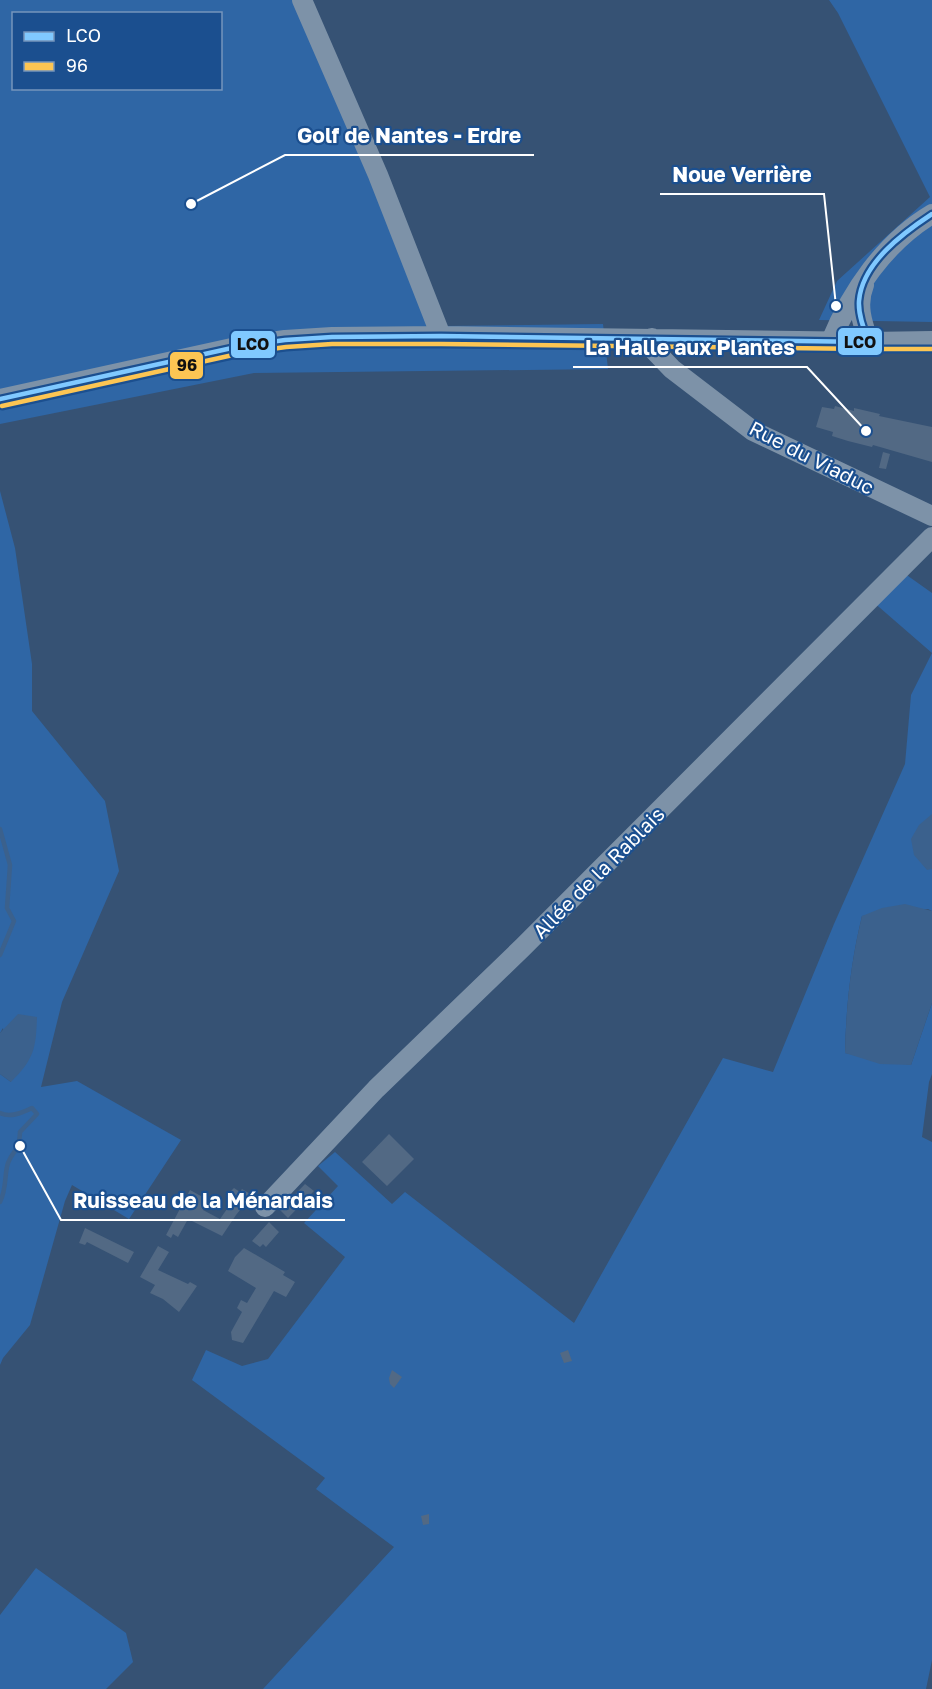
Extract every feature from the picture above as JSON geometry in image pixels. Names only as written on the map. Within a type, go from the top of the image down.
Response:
[{"type":"street","points":[[302,0],[378,176],[441,336]]},
{"type":"street","points":[[831,341],[848,302],[867,277],[895,242],[915,224],[932,214]]},
{"type":"street","points":[[867,277],[859,302],[860,316],[869,342]]},
{"type":"street","points":[[0,399],[241,346],[332,337],[441,336],[869,342],[932,340]]},
{"type":"street","name":"Rue du Viaduc","points":[[652,338],[652,348],[672,369],[753,431],[932,516]]},
{"type":"street","name":"Allée de la Rablais","points":[[265,1207],[376,1089],[523,947],[932,537]]},
{"type":"shaded area","points":[[0,0],[296,0],[445,326],[603,324],[608,369],[254,373],[0,424]]},
{"type":"shaded area","points":[[829,0],[932,0],[932,322],[819,320],[837,281],[930,197],[838,13]]},
{"type":"shaded area","points":[[0,491],[15,548],[32,664],[32,711],[105,801],[119,871],[62,1002],[41,1087],[77,1081],[181,1140],[129,1219],[72,1185],[65,1201],[30,1325],[0,1365],[0,1074],[11,1082],[3,1028],[0,1033]]},
{"type":"shaded area","points":[[894,566],[932,593],[932,653],[864,594]]},
{"type":"shaded area","points":[[932,653],[932,911],[928,909],[862,916],[850,984],[845,1053],[911,1065],[932,1003],[932,1074],[922,1137],[932,1142],[932,1660],[926,1689],[263,1689],[394,1547],[316,1489],[325,1478],[192,1380],[206,1350],[242,1366],[268,1359],[345,1257],[304,1223],[338,1186],[318,1166],[335,1152],[392,1204],[405,1192],[574,1323],[723,1058],[773,1072],[834,924],[905,764],[911,695]]},
{"type":"shaded area","points":[[932,814],[932,869],[927,870],[914,855],[911,839],[919,825]]},
{"type":"shaded area","points":[[905,904],[932,911],[932,1003],[911,1065],[880,1064],[845,1053],[852,967],[862,916],[882,908]]},
{"type":"shaded area","points":[[18,1014],[37,1017],[36,1037],[29,1060],[11,1082],[0,1074],[0,1033]]},
{"type":"shaded area","points":[[36,1568],[126,1633],[133,1662],[106,1689],[0,1689],[0,1615]]},
{"type":"building","points":[[835,406],[854,411],[854,408],[880,414],[879,416],[932,427],[932,462],[873,445],[872,447],[848,441],[832,436],[833,432],[816,427],[822,407],[834,409]]},
{"type":"building","points":[[883,452],[890,454],[886,469],[879,468]]},
{"type":"building","points":[[389,1134],[414,1159],[387,1186],[362,1162]]},
{"type":"building","points":[[305,1184],[314,1191],[288,1218],[280,1210]]},
{"type":"building","points":[[234,1188],[240,1192],[242,1189],[252,1195],[222,1236],[188,1219],[178,1237],[173,1234],[171,1238],[166,1235],[190,1190],[208,1200],[203,1210],[220,1219],[236,1196],[230,1192]]},
{"type":"building","points":[[269,1222],[279,1232],[266,1247],[263,1244],[260,1247],[252,1241]]},
{"type":"building","points":[[85,1228],[134,1252],[128,1263],[87,1242],[85,1245],[79,1243]]},
{"type":"building","points":[[158,1246],[169,1252],[158,1270],[197,1286],[179,1312],[163,1299],[150,1293],[155,1285],[140,1277]]},
{"type":"building","points":[[244,1248],[285,1272],[283,1275],[295,1282],[286,1297],[274,1291],[243,1343],[232,1340],[231,1332],[242,1312],[237,1308],[241,1300],[247,1303],[256,1288],[228,1271],[235,1257]]},
{"type":"building","points":[[568,1350],[572,1361],[564,1363],[560,1353]]},
{"type":"building","points":[[392,1370],[402,1377],[394,1388],[389,1378]]},
{"type":"building","points":[[429,1514],[429,1524],[423,1525],[421,1516]]},
{"type":"waterway","points":[[0,829],[10,865],[7,908],[14,921],[0,955]]},
{"type":"waterway","points":[[0,1113],[12,1115],[32,1108],[37,1114],[20,1132],[17,1147],[8,1163],[4,1192],[0,1202]]},
{"type":"transit line","name":"LCO","points":[[0,399],[241,346],[285,340],[441,336],[869,342],[859,306],[862,287],[868,274],[886,250],[932,214]]},
{"type":"transit line","name":"96","points":[[2,406],[242,353],[332,344],[932,349]]},
{"type":"place","name":"Golf de Nantes - Erdre","points":[[191,204]]},
{"type":"place","name":"Noue Verrière","points":[[836,306]]},
{"type":"place","name":"La Halle aux Plantes","points":[[866,431]]},
{"type":"place","name":"Ruisseau de la Ménardais","points":[[20,1146]]}]
